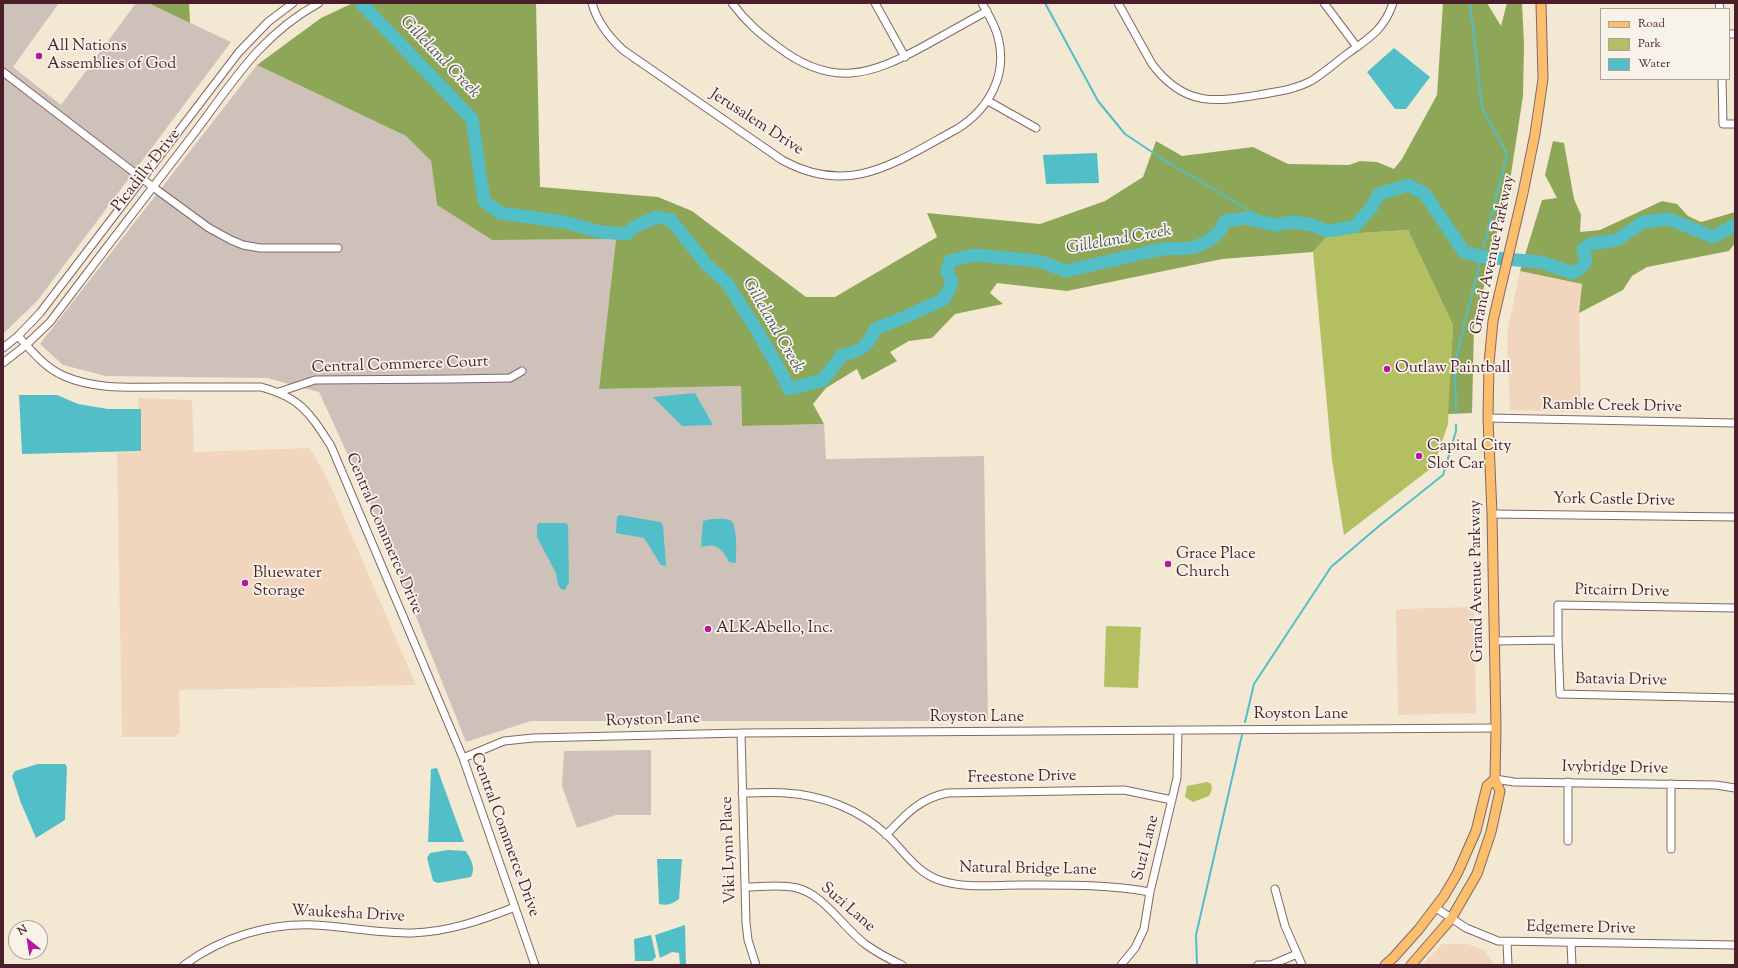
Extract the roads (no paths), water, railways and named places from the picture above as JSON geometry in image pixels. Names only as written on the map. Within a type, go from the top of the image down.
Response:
[{"type":"main road","name":"Grand Avenue Parkway","points":[[1410,965],[1451,919],[1477,874],[1491,832],[1500,791],[1495,779],[1496,728],[1492,514],[1488,418],[1489,363],[1493,321],[1523,193],[1544,79],[1541,3]]},
{"type":"main road","points":[[1385,965],[1394,957],[1436,908],[1460,868],[1476,831],[1487,786],[1495,779]]},
{"type":"street","name":"Picadilly Drive","points":[[3,348],[18,336],[40,313],[239,52],[268,22],[293,3]]},
{"type":"street","name":"Picadilly Drive","points":[[3,363],[26,345],[50,322],[245,64],[283,25],[319,3]]},
{"type":"street","name":"Jerusalem Drive","points":[[592,3],[598,20],[606,32],[623,50],[782,160],[802,170],[816,174],[834,176],[857,175],[888,166],[968,122],[988,101],[997,81],[1001,58],[998,36],[982,3]]},
{"type":"street","points":[[732,3],[752,28],[795,60],[812,68],[830,72],[866,72],[905,57],[987,11]]},
{"type":"street","points":[[875,3],[905,57]]},
{"type":"street","points":[[1118,3],[1159,74],[1186,94],[1204,100],[1224,100],[1296,88],[1310,81],[1373,36],[1387,18],[1393,3]]},
{"type":"street","points":[[1324,3],[1357,47]]},
{"type":"street","points":[[3,72],[209,228],[243,246],[260,248],[338,248]]},
{"type":"street","points":[[1722,80],[1723,124],[1735,124]]},
{"type":"street","points":[[988,101],[1036,128]]},
{"type":"street","name":"Central Commerce Drive","points":[[18,336],[46,364],[62,376],[93,385],[117,387],[261,387],[279,392],[294,400],[313,418],[331,446],[463,758],[536,965]]},
{"type":"street","name":"Central Commerce Court","points":[[279,392],[315,380],[453,380],[510,378],[522,371]]},
{"type":"street","name":"Ramble Creek Drive","points":[[1488,418],[1735,423]]},
{"type":"street","name":"York Castle Drive","points":[[1492,514],[1735,517]]},
{"type":"street","name":"Pitcairn Drive","points":[[1558,640],[1558,605],[1735,608]]},
{"type":"street","points":[[1494,640],[1558,640]]},
{"type":"street","name":"Batavia Drive","points":[[1558,640],[1560,694],[1735,698]]},
{"type":"street","name":"Royston Lane","points":[[463,758],[491,746],[518,739],[742,733],[1496,728]]},
{"type":"street","name":"Suzi Lane","points":[[1121,965],[1135,948],[1144,929],[1150,892],[1177,778],[1178,730]]},
{"type":"street","name":"Viki Lynn Place","points":[[742,733],[742,793],[748,940],[756,965]]},
{"type":"street","name":"Ivybridge Drive","points":[[1495,779],[1514,782],[1716,785],[1735,788]]},
{"type":"street","points":[[1568,782],[1568,841]]},
{"type":"street","points":[[1671,784],[1671,849]]},
{"type":"street","name":"Freestone Drive","points":[[886,834],[916,805],[947,793],[1124,790],[1172,800]]},
{"type":"street","name":"Natural Bridge Lane","points":[[742,793],[784,793],[808,796],[829,801],[848,809],[866,819],[886,834],[918,869],[945,882],[964,886],[1085,884],[1116,886],[1150,892]]},
{"type":"street","name":"Suzi Lane","points":[[745,887],[790,887],[798,888],[812,894],[824,902],[838,919],[865,944],[902,965]]},
{"type":"street","points":[[1275,889],[1285,926],[1302,965]]},
{"type":"street","name":"Waukesha Drive","points":[[184,965],[196,956],[226,940],[250,932],[282,926],[314,925],[411,933],[429,932],[462,925],[515,908]]},
{"type":"street","name":"Edgemere Drive","points":[[1436,908],[1466,928],[1487,937],[1507,942],[1735,945]]},
{"type":"street","points":[[1507,942],[1508,965]]},
{"type":"street","points":[[1571,942],[1572,965]]},
{"type":"street","points":[[1258,965],[1271,964],[1297,954]]},
{"type":"water","points":[[1394,48],[1430,77],[1406,109],[1395,109],[1367,72]]},
{"type":"water","points":[[1097,153],[1099,183],[1046,184],[1043,155]]},
{"type":"water","points":[[695,393],[713,425],[682,426],[653,397]]},
{"type":"water","points":[[19,395],[57,395],[78,404],[108,409],[141,409],[141,451],[22,454]]},
{"type":"water","points":[[620,515],[660,522],[663,526],[666,566],[661,565],[644,538],[616,533],[617,517]]},
{"type":"water","points":[[711,519],[726,519],[733,522],[736,539],[736,563],[729,562],[724,553],[715,546],[711,545],[701,547],[703,521]]},
{"type":"water","points":[[539,523],[565,523],[568,525],[569,582],[565,590],[561,589],[558,585],[556,573],[537,537],[537,525]]},
{"type":"water","points":[[38,764],[65,764],[67,767],[65,820],[36,838],[21,803],[12,776],[15,771]]},
{"type":"water","points":[[437,768],[464,842],[428,842],[431,769]]},
{"type":"water","points":[[448,850],[466,851],[473,867],[471,877],[438,883],[433,881],[427,858],[430,853]]},
{"type":"water","points":[[657,859],[682,859],[679,899],[665,905],[659,904]]},
{"type":"water","points":[[685,925],[686,965],[680,965],[679,953],[672,952],[660,958],[655,935]]},
{"type":"water","points":[[651,935],[656,957],[652,961],[635,961],[634,939]]},
{"type":"waterway","name":"Gilleland Creek","points":[[361,3],[472,119],[484,201],[500,213],[564,222],[600,232],[627,234],[634,227],[657,217],[671,220],[707,265],[727,283],[759,334],[789,389],[823,380],[842,355],[863,348],[869,341],[875,329],[944,299],[952,283],[947,271],[950,261],[974,255],[1039,261],[1066,271],[1162,249],[1192,248],[1207,242],[1219,232],[1225,221],[1246,218],[1274,225],[1292,222],[1313,225],[1327,231],[1354,227],[1371,208],[1379,194],[1408,185],[1425,194],[1464,252],[1482,257],[1541,262],[1573,273],[1581,268],[1586,261],[1583,249],[1590,244],[1617,240],[1643,222],[1669,219],[1713,237],[1735,225]]},
{"type":"waterway","points":[[1045,3],[1098,101],[1125,134],[1164,160],[1274,225]]},
{"type":"waterway","points":[[1456,413],[1455,362],[1507,154],[1482,108],[1470,3]]},
{"type":"waterway","points":[[1245,722],[1254,684],[1331,567],[1379,526],[1443,475],[1456,431],[1456,425]]},
{"type":"waterway","points":[[1197,965],[1196,935],[1242,735]]},
{"type":"place","name":"All Nations Assemblies of God","points":[[39,56]]},
{"type":"place","name":"Outlaw Paintball","points":[[1387,369]]},
{"type":"place","name":"Capital City Slot Car","points":[[1419,456]]},
{"type":"place","name":"Grace Place Church","points":[[1168,564]]},
{"type":"place","name":"Bluewater Storage","points":[[245,583]]},
{"type":"place","name":"ALK-Abello, Inc.","points":[[708,629]]}]
